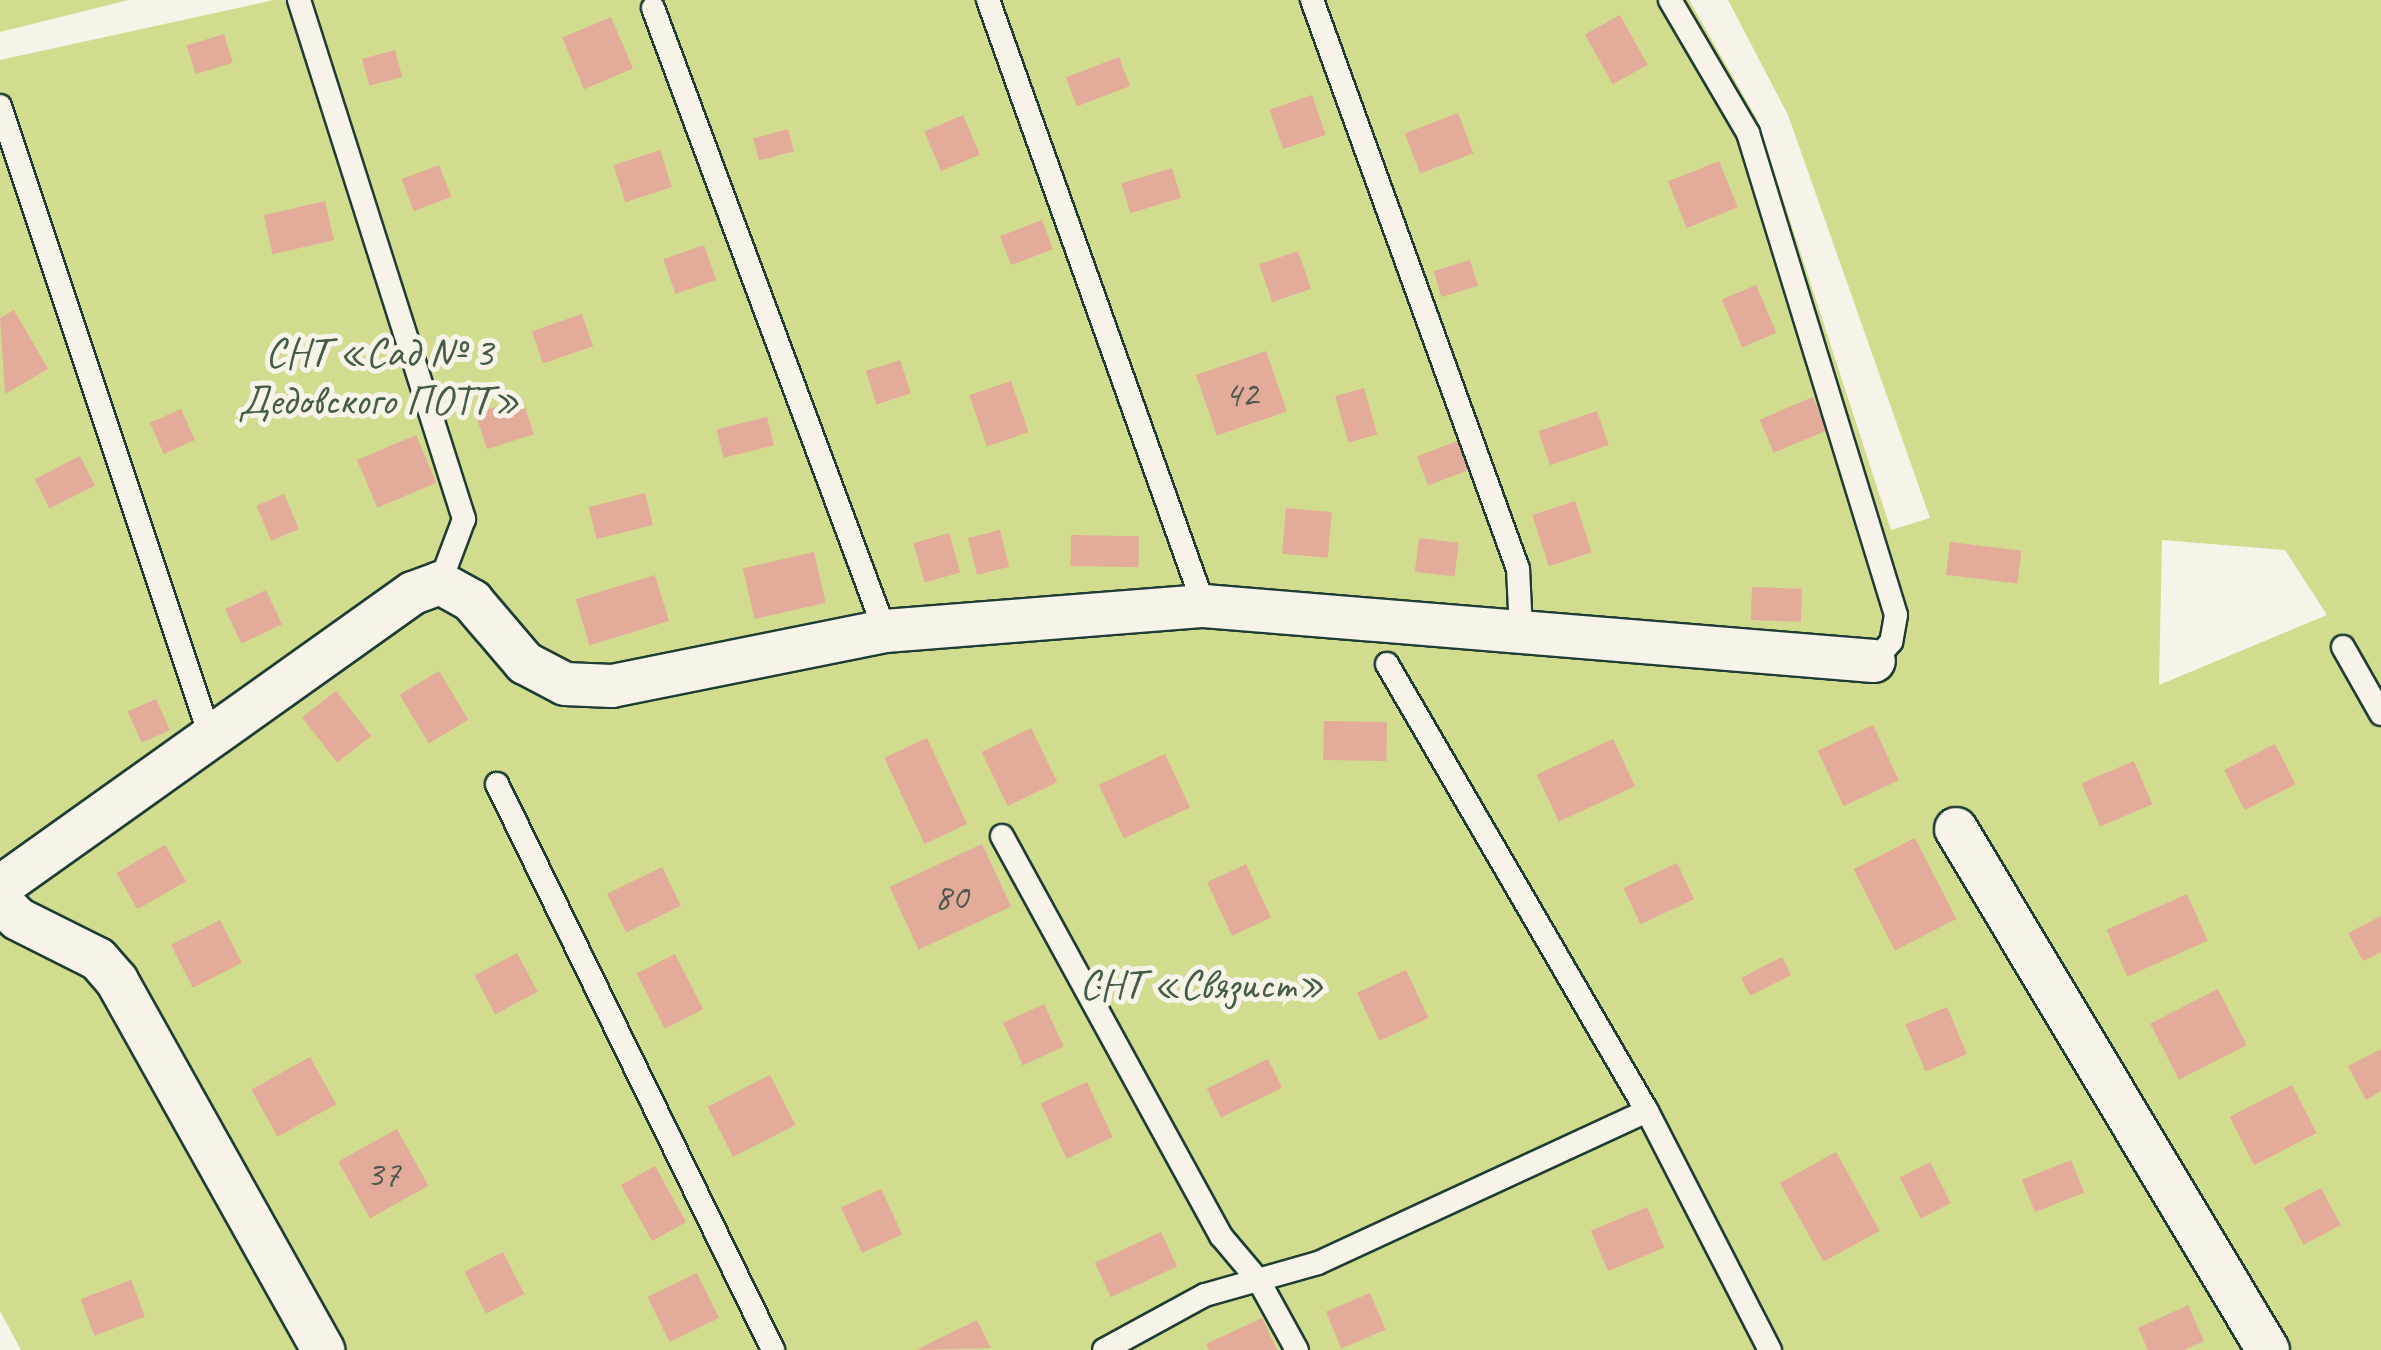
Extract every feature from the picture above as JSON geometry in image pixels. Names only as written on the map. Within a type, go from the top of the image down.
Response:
[{"type":"street","points":[[0,888],[413,593],[440,583],[472,602],[525,663],[565,684],[612,686],[884,631],[1204,606],[1362,624],[1521,630],[1874,661]]},
{"type":"street","points":[[1956,829],[2268,1350]]},
{"type":"street","points":[[0,901],[18,918],[98,959],[116,982],[323,1350]]},
{"type":"lane","points":[[299,0],[464,518],[440,583]]},
{"type":"lane","points":[[988,0],[1204,606]]},
{"type":"lane","points":[[1312,0],[1518,569],[1521,630]]},
{"type":"lane","points":[[1670,0],[1754,152],[1896,615],[1891,642],[1874,661]]},
{"type":"lane","points":[[654,8],[884,631]]},
{"type":"lane","points":[[0,106],[211,740]]},
{"type":"lane","points":[[2343,646],[2381,714]]},
{"type":"lane","points":[[1387,664],[1647,1111],[1770,1350]]},
{"type":"lane","points":[[496,784],[773,1350]]},
{"type":"lane","points":[[1002,836],[1221,1236],[1259,1281],[1298,1350]]},
{"type":"lane","points":[[1104,1350],[1204,1295],[1318,1262],[1647,1111]]},
{"type":"green space","points":[[0,0],[129,0],[0,32]]},
{"type":"green space","points":[[274,0],[1689,0],[1757,119],[1891,530],[1930,518],[1788,115],[1728,0],[2381,0],[2381,1350],[21,1350],[0,1311],[0,60]],"holes":[[[2162,540],[2285,550],[2327,615],[2159,685]]]},
{"type":"building","points":[[1620,15],[1648,65],[1613,84],[1585,34]]},
{"type":"building","points":[[611,17],[633,69],[584,89],[562,38]]},
{"type":"building","points":[[224,34],[233,63],[195,74],[187,45]]},
{"type":"building","points":[[395,50],[402,77],[369,86],[362,59]]},
{"type":"building","points":[[1119,57],[1130,86],[1077,106],[1066,77]]},
{"type":"building","points":[[1312,95],[1326,135],[1283,149],[1269,110]]},
{"type":"building","points":[[1458,113],[1473,153],[1420,174],[1405,133]]},
{"type":"building","points":[[963,115],[980,155],[941,171],[924,131]]},
{"type":"building","points":[[788,129],[794,151],[759,161],[753,138]]},
{"type":"building","points":[[660,150],[672,187],[625,202],[613,165]]},
{"type":"building","points":[[1719,161],[1738,207],[1687,228],[1668,182]]},
{"type":"building","points":[[439,165],[451,197],[414,211],[402,179]]},
{"type":"building","points":[[1172,168],[1181,198],[1130,213],[1121,183]]},
{"type":"building","points":[[325,201],[334,240],[273,254],[264,215]]},
{"type":"building","points":[[1042,220],[1053,249],[1011,265],[1000,236]]},
{"type":"building","points":[[704,245],[716,280],[675,294],[663,259]]},
{"type":"building","points":[[1298,251],[1311,289],[1272,302],[1259,264]]},
{"type":"building","points":[[1470,260],[1478,286],[1442,297],[1434,271]]},
{"type":"building","points":[[1756,285],[1776,333],[1742,347],[1722,299]]},
{"type":"building","points":[[14,310],[48,369],[5,394],[0,318]]},
{"type":"building","points":[[582,314],[593,346],[543,363],[532,331]]},
{"type":"building","points":[[1266,351],[1287,412],[1217,436],[1196,375]]},
{"type":"building","points":[[900,360],[911,393],[877,404],[866,371]]},
{"type":"building","points":[[1011,381],[1029,432],[987,446],[969,395]]},
{"type":"building","points":[[1364,388],[1377,434],[1348,442],[1335,396]]},
{"type":"building","points":[[1813,397],[1827,430],[1774,453],[1760,420]]},
{"type":"building","points":[[522,398],[534,434],[487,449],[475,413]]},
{"type":"building","points":[[181,409],[195,440],[164,454],[150,423]]},
{"type":"building","points":[[1597,411],[1609,445],[1550,465],[1538,431]]},
{"type":"building","points":[[767,417],[774,445],[724,458],[717,430]]},
{"type":"building","points":[[416,435],[436,483],[377,508],[357,460]]},
{"type":"building","points":[[1460,440],[1471,469],[1428,485],[1417,456]]},
{"type":"building","points":[[80,456],[95,485],[50,509],[35,479]]},
{"type":"building","points":[[645,493],[653,525],[597,539],[589,507]]},
{"type":"building","points":[[284,494],[299,529],[271,541],[256,506]]},
{"type":"building","points":[[1575,501],[1592,552],[1549,566],[1532,515]]},
{"type":"building","points":[[1286,508],[1332,512],[1328,558],[1282,554]]},
{"type":"building","points":[[1000,530],[1009,567],[977,575],[968,538]]},
{"type":"building","points":[[949,533],[960,572],[925,583],[913,543]]},
{"type":"building","points":[[1071,535],[1139,536],[1138,567],[1070,566]]},
{"type":"building","points":[[1419,538],[1459,543],[1455,577],[1415,572]]},
{"type":"building","points":[[1950,542],[2021,551],[2017,584],[1946,575]]},
{"type":"building","points":[[814,552],[826,603],[755,619],[743,568]]},
{"type":"building","points":[[655,575],[669,621],[590,645],[576,599]]},
{"type":"building","points":[[1752,587],[1802,589],[1801,622],[1751,620]]},
{"type":"building","points":[[266,590],[282,624],[241,643],[225,609]]},
{"type":"building","points":[[439,671],[468,720],[429,744],[400,695]]},
{"type":"building","points":[[336,691],[371,736],[337,762],[302,717]]},
{"type":"building","points":[[156,699],[170,730],[142,743],[128,712]]},
{"type":"building","points":[[1324,721],[1387,722],[1386,761],[1323,760]]},
{"type":"building","points":[[1873,725],[1899,780],[1843,806],[1818,751]]},
{"type":"building","points":[[1031,728],[1057,782],[1008,806],[982,752]]},
{"type":"building","points":[[927,738],[967,824],[925,844],[884,758]]},
{"type":"building","points":[[1613,739],[1635,786],[1559,822],[1537,774]]},
{"type":"building","points":[[2275,744],[2295,784],[2245,810],[2224,770]]},
{"type":"building","points":[[1165,754],[1190,807],[1124,838],[1099,785]]},
{"type":"building","points":[[2134,761],[2152,804],[2100,827],[2082,783]]},
{"type":"building","points":[[1915,838],[1956,919],[1895,950],[1854,869]]},
{"type":"building","points":[[982,844],[1011,907],[919,950],[890,887]]},
{"type":"building","points":[[165,845],[186,881],[138,909],[117,873]]},
{"type":"building","points":[[1677,863],[1694,899],[1640,924],[1624,888]]},
{"type":"building","points":[[1246,864],[1271,917],[1232,936],[1207,882]]},
{"type":"building","points":[[662,867],[681,906],[626,932],[607,894]]},
{"type":"building","points":[[2187,894],[2208,941],[2127,976],[2107,930]]},
{"type":"building","points":[[2381,916],[2381,952],[2363,961],[2348,933]]},
{"type":"building","points":[[220,920],[242,963],[193,988],[171,945]]},
{"type":"building","points":[[517,953],[538,992],[495,1014],[475,976]]},
{"type":"building","points":[[675,954],[703,1009],[665,1029],[637,974]]},
{"type":"building","points":[[1782,957],[1791,975],[1750,996],[1741,978]]},
{"type":"building","points":[[1406,970],[1428,1018],[1379,1041],[1357,993]]},
{"type":"building","points":[[2218,989],[2247,1045],[2179,1080],[2150,1024]]},
{"type":"building","points":[[1044,1004],[1064,1047],[1023,1066],[1003,1023]]},
{"type":"building","points":[[1947,1007],[1967,1054],[1926,1072],[1906,1025]]},
{"type":"building","points":[[2381,1049],[2381,1091],[2366,1100],[2348,1066]]},
{"type":"building","points":[[310,1057],[336,1104],[278,1137],[251,1089]]},
{"type":"building","points":[[1268,1059],[1282,1088],[1221,1118],[1207,1089]]},
{"type":"building","points":[[770,1075],[795,1125],[733,1157],[708,1107]]},
{"type":"building","points":[[1087,1082],[1113,1137],[1067,1159],[1041,1104]]},
{"type":"building","points":[[2292,1085],[2317,1133],[2254,1165],[2230,1117]]},
{"type":"building","points":[[397,1129],[429,1186],[370,1218],[338,1161]]},
{"type":"building","points":[[1836,1152],[1880,1231],[1824,1262],[1780,1183]]},
{"type":"building","points":[[2071,1160],[2084,1192],[2035,1212],[2022,1180]]},
{"type":"building","points":[[1930,1162],[1951,1203],[1921,1218],[1900,1177]]},
{"type":"building","points":[[655,1166],[686,1222],[652,1241],[621,1185]]},
{"type":"building","points":[[2321,1188],[2341,1225],[2304,1245],[2284,1208]]},
{"type":"building","points":[[881,1189],[902,1234],[862,1253],[841,1208]]},
{"type":"building","points":[[1647,1207],[1664,1248],[1608,1271],[1591,1231]]},
{"type":"building","points":[[1161,1232],[1177,1266],[1111,1297],[1095,1263]]},
{"type":"building","points":[[503,1252],[524,1294],[486,1313],[465,1272]]},
{"type":"building","points":[[697,1273],[719,1318],[669,1342],[648,1297]]},
{"type":"building","points":[[131,1280],[145,1316],[95,1336],[81,1299]]},
{"type":"building","points":[[1370,1293],[1386,1330],[1341,1349],[1326,1312]]},
{"type":"building","points":[[2188,1305],[2204,1341],[2184,1350],[2148,1350],[2138,1328]]},
{"type":"building","points":[[1262,1318],[1277,1350],[1209,1350],[1206,1344]]},
{"type":"building","points":[[977,1320],[991,1348],[916,1350]]},
{"type":"park label","name":"СНТ «Сад № 3 Дедовского ПОТТ»","points":[[379,377]]},
{"type":"park label","name":"СНТ «Связист»","points":[[1202,985]]}]
